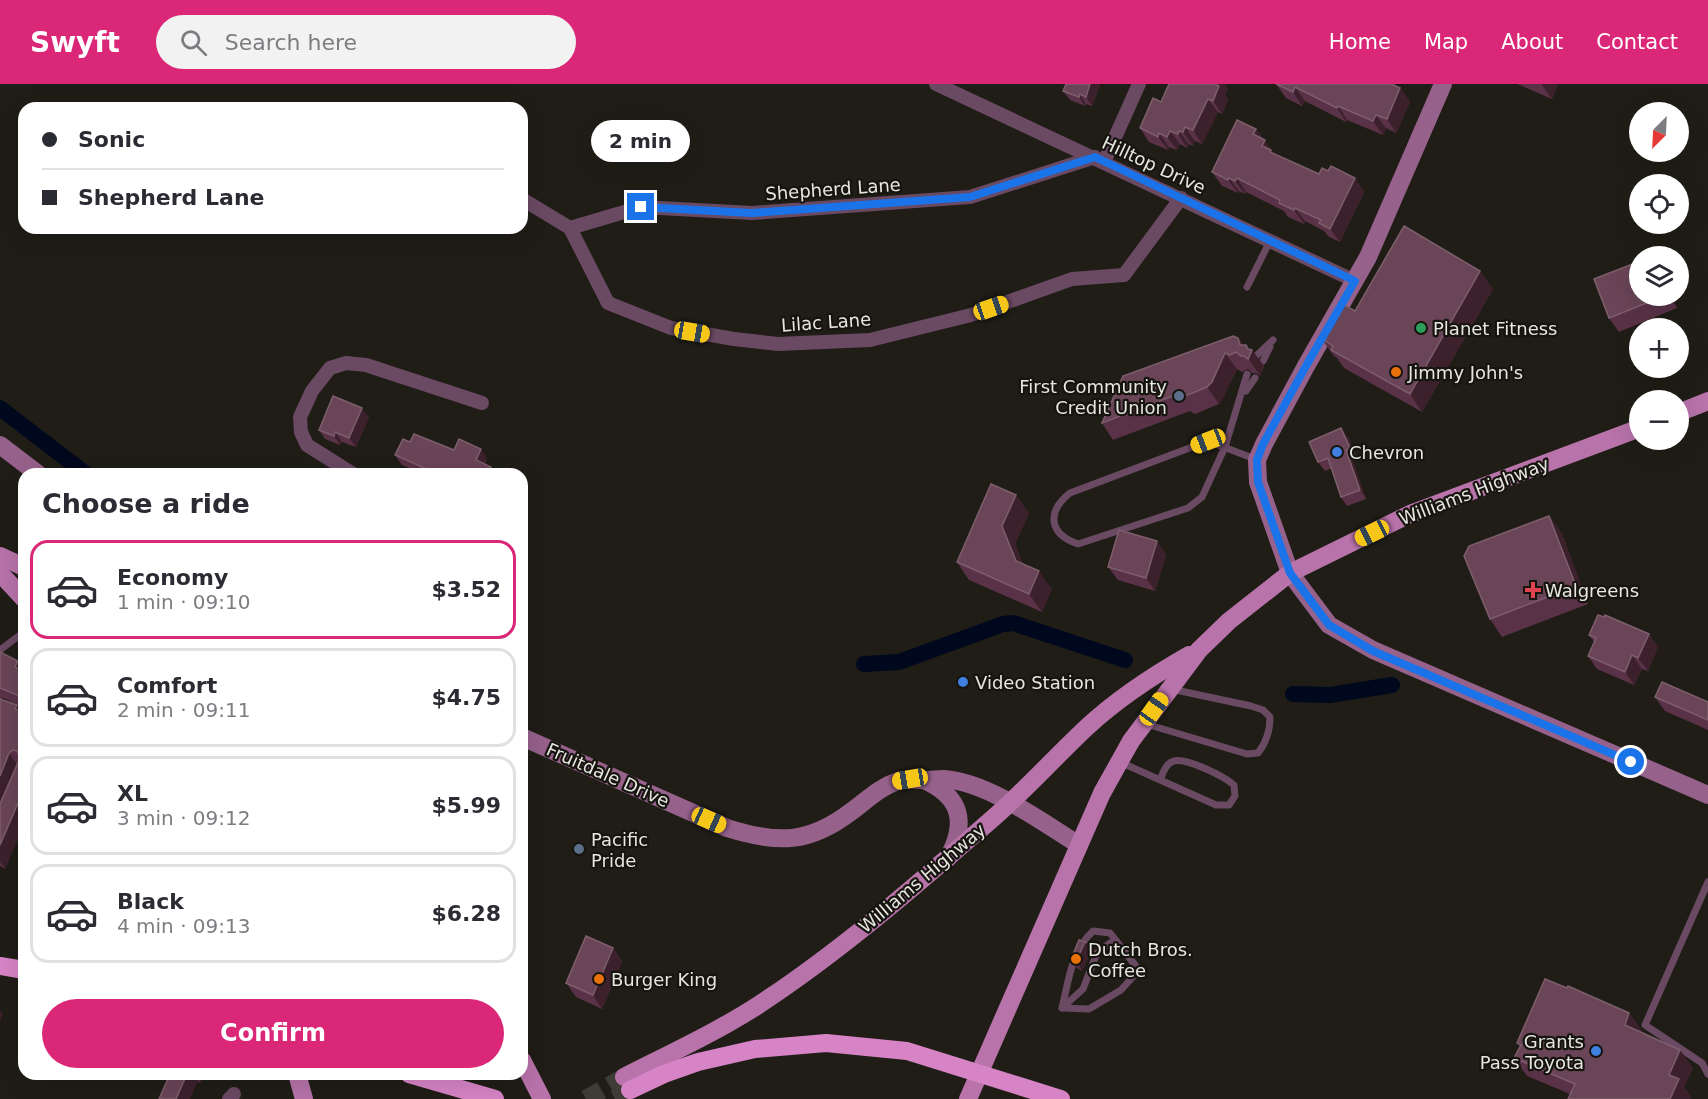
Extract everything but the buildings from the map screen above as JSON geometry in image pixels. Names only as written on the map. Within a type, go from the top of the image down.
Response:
[{"type":"highway","points":[[0,966],[18,969]]},
{"type":"highway","points":[[627,1084],[698,1062],[754,1049],[826,1043],[907,1051],[1061,1099]]},
{"type":"highway","points":[[430,1080],[495,1099]]},
{"type":"main road","points":[[1689,409],[1708,401]]},
{"type":"main road","name":"Williams Highway","points":[[968,1099],[1102,793],[1144,723],[1199,650],[1229,621],[1290,573],[1410,514],[1629,432]]},
{"type":"main road","points":[[0,556],[18,564]]},
{"type":"main road","points":[[0,573],[18,592]]},
{"type":"main road","name":"Williams Highway","points":[[627,1084],[759,1004],[833,951],[906,894],[1011,803],[1086,728],[1122,697],[1199,650]]},
{"type":"main road","points":[[528,1072],[542,1099]]},
{"type":"main road","points":[[299,1080],[304,1099]]},
{"type":"street","name":"Hilltop Drive","points":[[936,84],[1100,159],[1355,281]]},
{"type":"street","points":[[1100,159],[1139,84]]},
{"type":"street","points":[[1443,84],[1372,248],[1263,444],[1257,460],[1258,482],[1290,573],[1329,625],[1373,651],[1708,795]]},
{"type":"street","name":"Shepherd Lane","points":[[570,228],[641,207],[752,213],[970,197],[1100,159]]},
{"type":"street","name":"Lilac Lane","points":[[570,228],[608,303],[671,328],[778,344],[870,339],[971,315],[1072,279],[1124,275],[1181,198]]},
{"type":"street","points":[[528,203],[570,228]]},
{"type":"street","points":[[343,468],[307,445],[301,432],[300,417],[312,391],[330,368],[346,363],[366,365],[482,403]]},
{"type":"street","points":[[0,445],[30,468]]},
{"type":"street","name":"Fruitdale Drive","points":[[528,740],[727,828],[751,836],[778,839],[807,836],[828,829],[876,791],[897,781],[944,779],[957,781],[1011,803],[1079,845]]},
{"type":"street","points":[[924,780],[949,797],[959,818],[957,842],[948,858]]},
{"type":"lane","points":[[1247,287],[1270,241]]},
{"type":"lane","points":[[1259,359],[1273,340]]},
{"type":"lane","points":[[1251,376],[1228,431],[1225,447],[1202,497],[1188,508],[1078,544],[1069,541],[1056,530],[1054,514],[1070,492],[1208,441],[1225,447],[1257,460]]},
{"type":"lane","points":[[0,650],[18,636]]},
{"type":"lane","points":[[1144,723],[1247,754],[1258,753],[1263,746],[1270,726],[1270,717],[1263,710],[1169,688]]},
{"type":"lane","points":[[1120,762],[1160,780],[1216,805],[1229,805],[1235,796],[1234,785],[1226,778],[1184,761],[1174,761],[1166,766],[1160,780]]},
{"type":"lane","points":[[1708,882],[1645,1025],[1702,1063],[1708,1074]]},
{"type":"lane","points":[[1093,931],[1110,933],[1139,970],[1121,990],[1089,1009],[1062,1008],[1072,959],[1082,941],[1093,931]]},
{"type":"lane","points":[[1062,1008],[1083,989],[1097,953],[1110,943],[1126,952]]},
{"type":"waterway","points":[[0,408],[78,468]]},
{"type":"waterway","points":[[864,664],[899,662],[1003,624],[1013,623],[1125,660]]},
{"type":"waterway","points":[[1293,694],[1330,695],[1392,685]]},
{"type":"tunnel","points":[[586,1099],[624,1077]]},
{"type":"tunnel","points":[[615,1099],[630,1090]]},
{"type":"place","name":"Planet Fitness","points":[[1421,328]]},
{"type":"place","name":"Jimmy John's","points":[[1396,372]]},
{"type":"place","name":"First Community Credit Union","points":[[1179,396]]},
{"type":"place","name":"Chevron","points":[[1337,452]]},
{"type":"place","name":"Walgreens","points":[[1533,590]]},
{"type":"place","name":"Video Station","points":[[963,682]]},
{"type":"place","name":"Pacific Pride","points":[[579,849]]},
{"type":"place","name":"Dutch Bros. Coffee","points":[[1076,959]]},
{"type":"place","name":"Burger King","points":[[599,979]]},
{"type":"place","name":"Grants Pass Toyota","points":[[1596,1051]]},
{"type":"route","points":[[641,207],[752,213],[970,197],[1095,157],[1355,281],[1263,444],[1257,460],[1258,482],[1290,573],[1329,625],[1373,651],[1631,762]]}]
